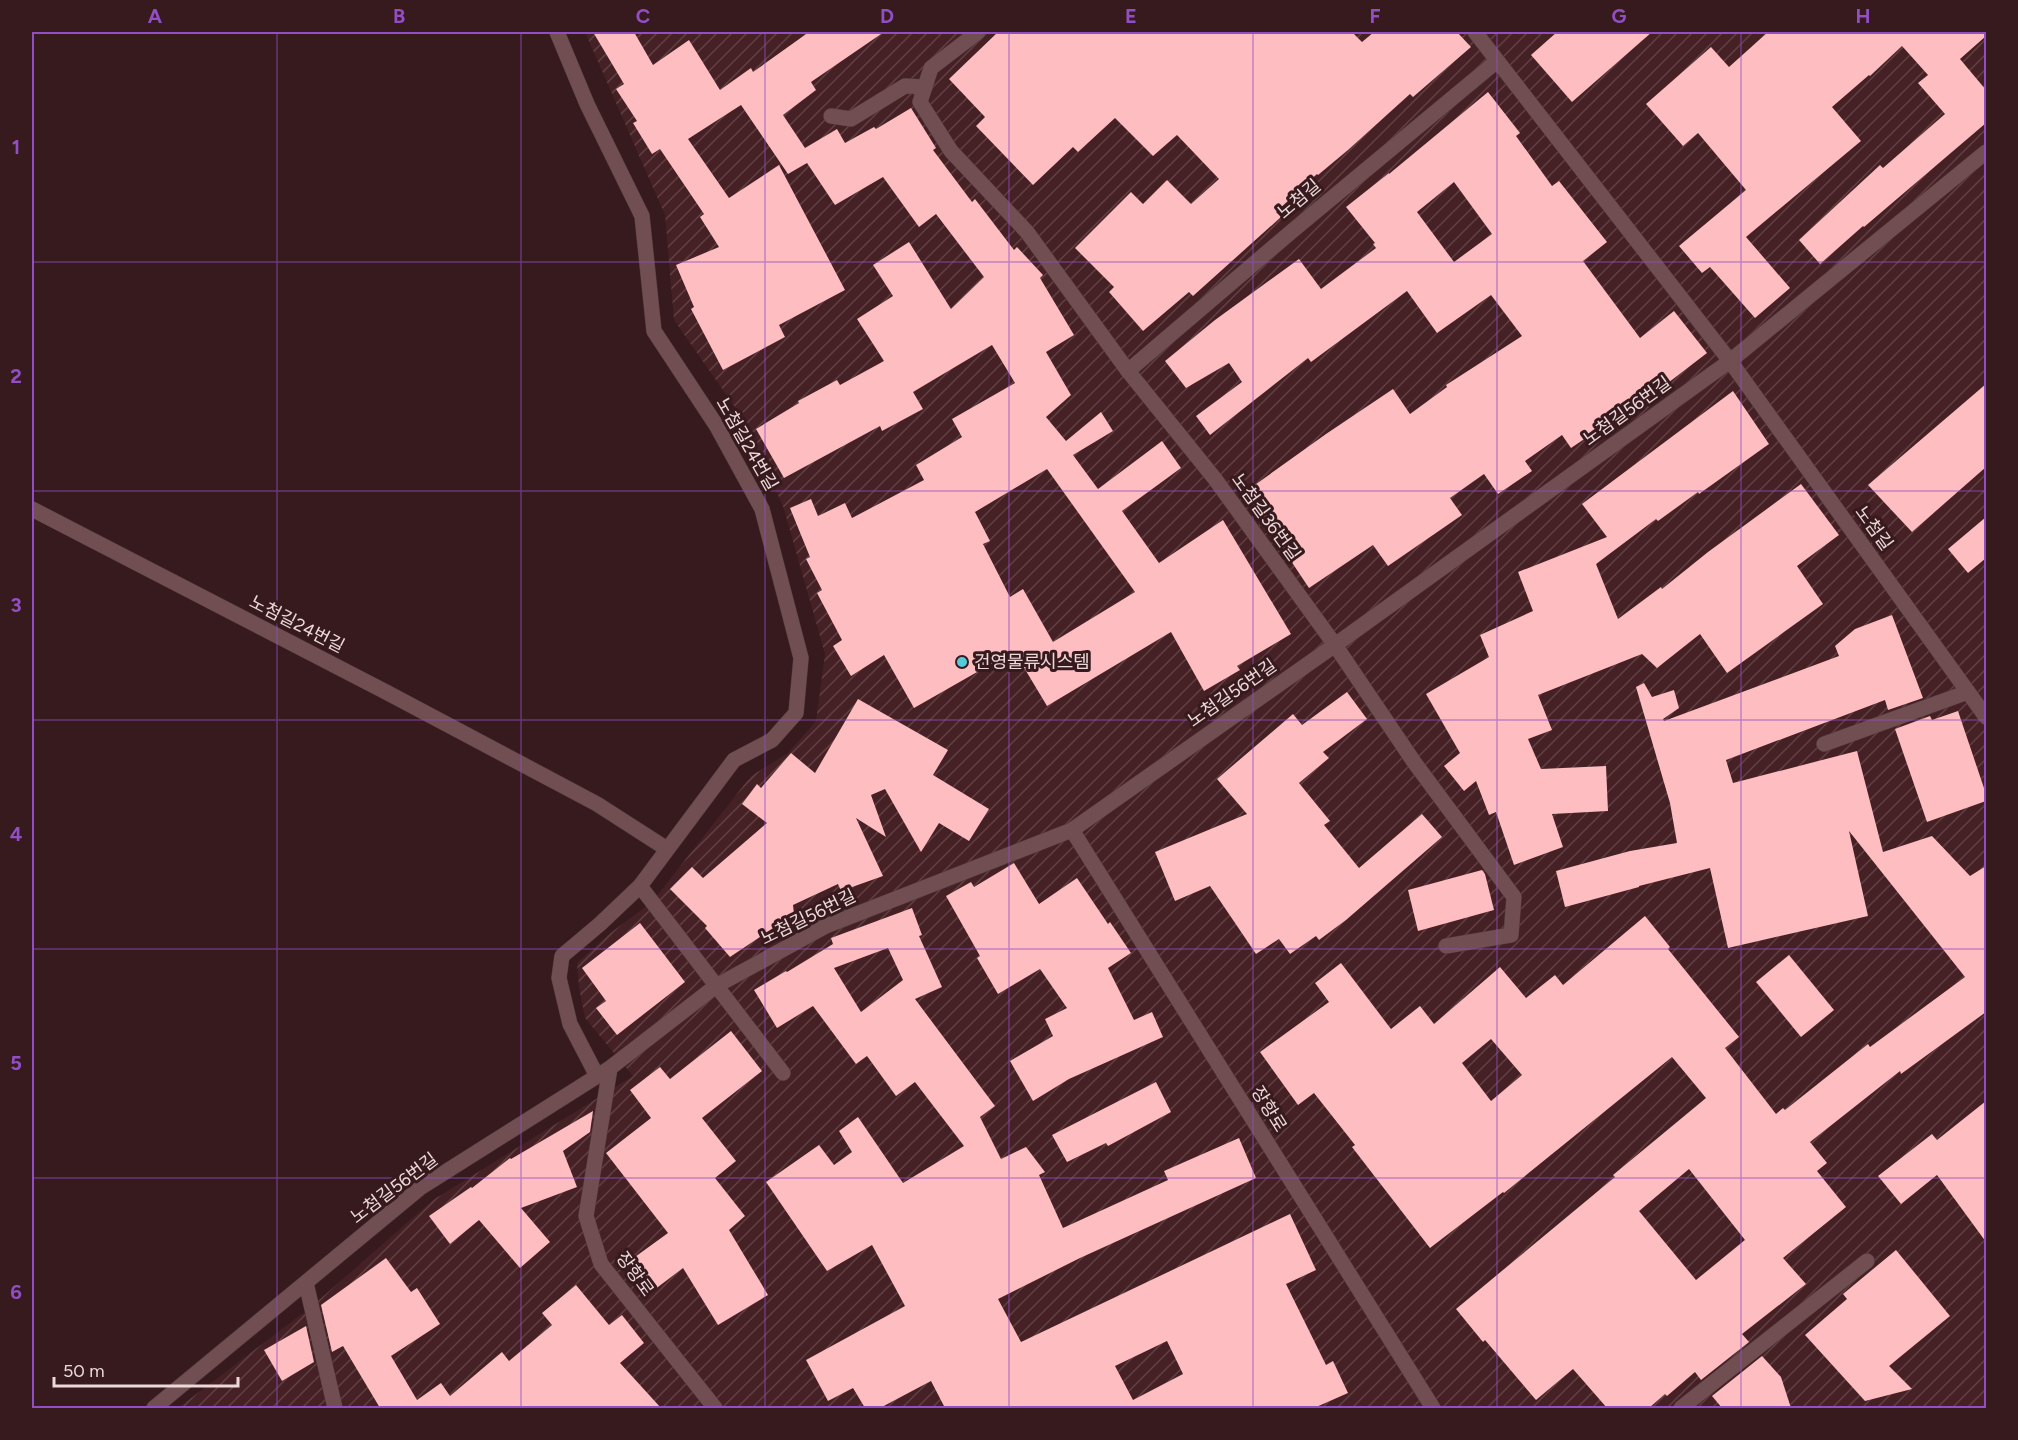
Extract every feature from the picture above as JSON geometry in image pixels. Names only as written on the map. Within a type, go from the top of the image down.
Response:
[{"type":"street","name":"노첨길24번길","points":[[557,32],[587,104],[642,216],[654,331],[716,425],[762,509],[801,658],[796,713],[772,740],[734,760],[640,886],[562,956],[559,978],[570,1024],[603,1072]]},
{"type":"street","points":[[831,116],[851,119],[905,86],[925,87],[931,68],[978,32]]},
{"type":"street","name":"노첨길","points":[[1475,32],[1730,361],[1986,717]]},
{"type":"street","name":"노첨길","points":[[1128,371],[1497,60]]},
{"type":"street","name":"노첨길36번길","points":[[925,87],[920,102],[951,151],[1027,231],[1128,371],[1215,479],[1335,645],[1414,762],[1514,897],[1511,935],[1446,946]]},
{"type":"street","points":[[1730,361],[1986,152]]},
{"type":"street","name":"노첨길56번길","points":[[154,1408],[420,1188],[603,1072],[716,986],[826,926],[1072,830],[1335,645],[1730,361]]},
{"type":"street","name":"노첨길24번길","points":[[32,509],[366,681],[597,804],[667,849]]},
{"type":"street","points":[[1824,744],[1968,692]]},
{"type":"street","name":"장항로","points":[[1072,830],[1433,1408]]},
{"type":"street","points":[[640,886],[783,1073]]},
{"type":"street","name":"장항로","points":[[603,1072],[585,1216],[601,1264],[715,1408]]},
{"type":"street","points":[[1682,1408],[1867,1261]]},
{"type":"street","points":[[306,1282],[335,1408]]},
{"type":"shaded area","points":[[585,32],[1986,32],[1986,1408],[178,1408],[311,1307],[433,1200],[633,1076],[585,1018],[577,963],[609,934],[652,902],[751,776],[788,753],[816,721],[825,654],[783,506],[741,416],[674,320],[665,215]]},
{"type":"building","points":[[593,32],[634,32],[653,65],[689,40],[720,90],[751,68],[753,72],[809,32],[884,32],[811,82],[816,90],[783,115],[805,148],[837,129],[845,143],[874,127],[876,129],[911,108],[936,148],[933,150],[972,202],[975,199],[1014,250],[1017,247],[1043,275],[1040,278],[1074,335],[1046,352],[1071,395],[1046,417],[1066,441],[1101,412],[1113,431],[1073,455],[1098,489],[1162,441],[1181,468],[1122,511],[1159,563],[1223,520],[1291,634],[1237,666],[1240,670],[1204,691],[1171,632],[1047,706],[1014,651],[914,708],[884,655],[851,676],[833,646],[842,640],[817,593],[822,590],[806,559],[810,557],[790,508],[811,499],[818,516],[845,503],[852,518],[924,480],[916,465],[962,437],[952,419],[1015,383],[992,345],[913,392],[923,409],[882,431],[880,426],[784,478],[756,429],[799,403],[798,401],[837,380],[840,385],[884,361],[857,319],[893,296],[873,265],[909,242],[951,309],[984,277],[936,214],[919,227],[883,177],[835,205],[807,163],[788,174],[741,105],[688,139],[729,198],[779,165],[845,290],[779,325],[785,337],[723,370],[691,309],[694,307],[676,265],[719,247],[700,217],[704,214],[660,149],[652,154],[633,123],[637,121],[616,89],[624,84]],"holes":[[[1047,469],[1135,592],[1053,642],[1023,589],[1010,597],[983,544],[990,541],[975,512]]]},
{"type":"building","points":[[998,32],[1352,32],[1362,42],[1374,32],[1457,32],[1471,47],[1413,97],[1410,94],[1348,150],[1317,174],[1276,212],[1281,217],[1193,296],[1189,292],[1143,331],[1109,292],[1114,287],[1075,248],[1131,192],[1143,204],[1167,180],[1191,204],[1219,179],[1177,135],[1153,156],[1115,118],[1078,152],[1073,147],[1033,185],[976,126],[985,117],[949,79]]},
{"type":"building","points":[[1557,32],[1652,32],[1572,102],[1531,55]]},
{"type":"building","points":[[1768,32],[1986,32],[1986,36],[1960,59],[1986,90],[1986,123],[1820,264],[1799,240],[1880,165],[1883,168],[1945,114],[1918,83],[1928,75],[1902,46],[1832,107],[1861,141],[1746,237],[1790,288],[1755,318],[1710,267],[1702,273],[1679,246],[1746,190],[1698,133],[1683,146],[1646,104],[1711,47],[1729,67]]},
{"type":"building","points":[[1488,92],[1520,133],[1516,136],[1552,186],[1559,181],[1607,242],[1583,261],[1640,338],[1674,311],[1707,353],[1617,422],[1614,419],[1571,448],[1562,435],[1525,461],[1532,471],[1498,494],[1484,474],[1450,498],[1462,515],[1388,566],[1373,545],[1309,588],[1245,492],[1393,389],[1410,414],[1447,387],[1446,385],[1522,336],[1491,295],[1437,333],[1407,291],[1311,362],[1308,358],[1210,435],[1196,416],[1242,382],[1229,363],[1186,388],[1165,361],[1215,320],[1299,259],[1321,289],[1376,248],[1373,244],[1375,243],[1346,207]],"holes":[[[1454,182],[1492,234],[1454,262],[1417,212]]]},
{"type":"building","points":[[1986,384],[1986,467],[1912,532],[1868,485]]},
{"type":"building","points":[[1733,391],[1769,444],[1699,494],[1698,492],[1658,521],[1656,519],[1596,564],[1618,619],[1661,587],[1662,589],[1801,484],[1839,535],[1797,566],[1823,604],[1727,673],[1700,634],[1657,668],[1642,654],[1538,695],[1552,730],[1528,739],[1541,769],[1606,766],[1608,811],[1552,814],[1563,847],[1514,865],[1496,812],[1489,815],[1476,781],[1464,791],[1444,766],[1460,753],[1426,694],[1489,657],[1480,635],[1533,611],[1518,572],[1607,537],[1582,504]]},
{"type":"building","points":[[1986,517],[1986,558],[1968,573],[1948,549]]},
{"type":"building","points":[[1892,615],[1923,698],[1888,710],[1885,700],[1726,760],[1733,783],[1857,751],[1883,852],[1932,836],[1970,876],[1986,866],[1986,1012],[1901,1074],[1900,1071],[1810,1142],[1827,1163],[1817,1171],[1846,1207],[1783,1258],[1806,1284],[1742,1334],[1749,1342],[1701,1380],[1695,1372],[1649,1408],[1607,1408],[1573,1369],[1536,1400],[1456,1309],[1706,1098],[1672,1057],[1504,1193],[1430,1248],[1352,1147],[1355,1145],[1314,1093],[1298,1105],[1260,1052],[1329,1002],[1315,983],[1341,963],[1391,1029],[1420,1006],[1434,1024],[1500,967],[1526,998],[1555,975],[1563,985],[1645,916],[1670,947],[1668,949],[1739,1037],[1725,1048],[1776,1114],[1783,1108],[1785,1110],[1868,1044],[1870,1047],[1965,977],[1849,831],[1868,916],[1728,948],[1710,868],[1565,907],[1556,871],[1630,851],[1677,843],[1670,803],[1636,687],[1644,683],[1652,697],[1674,690],[1679,708],[1663,719],[1664,721],[1839,656],[1835,646],[1855,629]],"holes":[[[1491,1039],[1522,1075],[1491,1101],[1462,1063]],[[1689,1169],[1745,1240],[1696,1280],[1639,1211]]]},
{"type":"building","points":[[1347,692],[1367,719],[1323,752],[1329,758],[1299,783],[1330,821],[1324,825],[1359,868],[1422,814],[1442,837],[1346,920],[1319,940],[1316,936],[1290,954],[1279,939],[1256,954],[1210,886],[1175,901],[1155,852],[1247,814],[1217,779],[1293,714],[1302,725]]},
{"type":"building","points":[[858,699],[948,750],[933,775],[989,809],[969,841],[939,823],[921,852],[885,789],[871,795],[886,837],[856,818],[883,876],[841,891],[838,884],[793,905],[794,914],[730,957],[705,928],[707,926],[670,889],[692,867],[703,878],[767,823],[742,804],[757,784],[761,788],[791,753],[815,773]]},
{"type":"building","points":[[1958,711],[1986,794],[1986,801],[1927,822],[1895,729],[1930,716],[1932,720]]},
{"type":"building","points":[[1014,863],[1039,904],[1077,878],[1131,953],[1108,968],[1134,1020],[1152,1012],[1163,1037],[1069,1079],[1033,1101],[1010,1061],[1053,1036],[1045,1019],[1067,1008],[1040,969],[998,994],[977,958],[980,956],[946,896],[971,882],[974,887]]},
{"type":"building","points":[[1482,870],[1494,910],[1418,931],[1408,890]]},
{"type":"building","points":[[912,908],[922,935],[919,936],[942,987],[915,999],[995,1106],[980,1117],[1001,1159],[1026,1147],[1045,1172],[1039,1175],[1063,1228],[1168,1180],[1164,1171],[1239,1138],[1256,1178],[1080,1258],[998,1299],[1021,1342],[1290,1214],[1316,1270],[1286,1284],[1326,1365],[1333,1361],[1348,1393],[1314,1408],[945,1408],[931,1381],[880,1408],[865,1408],[853,1388],[828,1401],[806,1360],[905,1306],[872,1245],[827,1271],[766,1182],[819,1145],[834,1165],[852,1152],[839,1131],[858,1117],[903,1183],[964,1146],[915,1082],[896,1096],[867,1056],[856,1064],[813,1006],[777,1028],[754,990],[833,944],[831,938]],"holes":[[[888,948],[903,980],[861,1012],[834,968]],[[1167,1341],[1183,1374],[1133,1400],[1115,1366]]]},
{"type":"building","points":[[640,923],[685,982],[617,1035],[596,1008],[606,1001],[582,968]]},
{"type":"building","points":[[1789,955],[1834,1010],[1801,1037],[1756,982]]},
{"type":"building","points":[[731,1031],[762,1071],[702,1118],[736,1161],[715,1178],[745,1216],[729,1230],[768,1295],[718,1325],[683,1268],[650,1293],[628,1262],[668,1233],[606,1153],[651,1118],[630,1090],[660,1067],[670,1079]]},
{"type":"building","points":[[1156,1082],[1171,1112],[1108,1146],[1106,1143],[1067,1162],[1052,1135]]},
{"type":"building","points":[[1986,1101],[1986,1242],[1937,1175],[1901,1204],[1878,1176],[1932,1134],[1937,1140]]},
{"type":"building","points":[[593,1111],[590,1132],[563,1151],[577,1187],[521,1208],[550,1242],[520,1268],[479,1220],[450,1244],[429,1216],[472,1188],[510,1158]]},
{"type":"building","points":[[1896,1250],[1950,1316],[1889,1366],[1912,1389],[1865,1401],[1805,1335],[1847,1299],[1843,1294]]},
{"type":"building","points":[[386,1258],[411,1292],[417,1288],[440,1324],[391,1356],[417,1400],[441,1383],[450,1396],[502,1352],[509,1361],[552,1325],[542,1313],[576,1285],[609,1325],[622,1315],[644,1343],[620,1363],[661,1408],[380,1408],[343,1346],[332,1352],[321,1305]]},
{"type":"building","points":[[306,1326],[314,1362],[282,1381],[264,1350]]},
{"type":"building","points":[[1762,1356],[1781,1377],[1791,1408],[1722,1408],[1712,1396]]},
{"type":"place","name":"건영물류시스템","points":[[962,662]]}]
